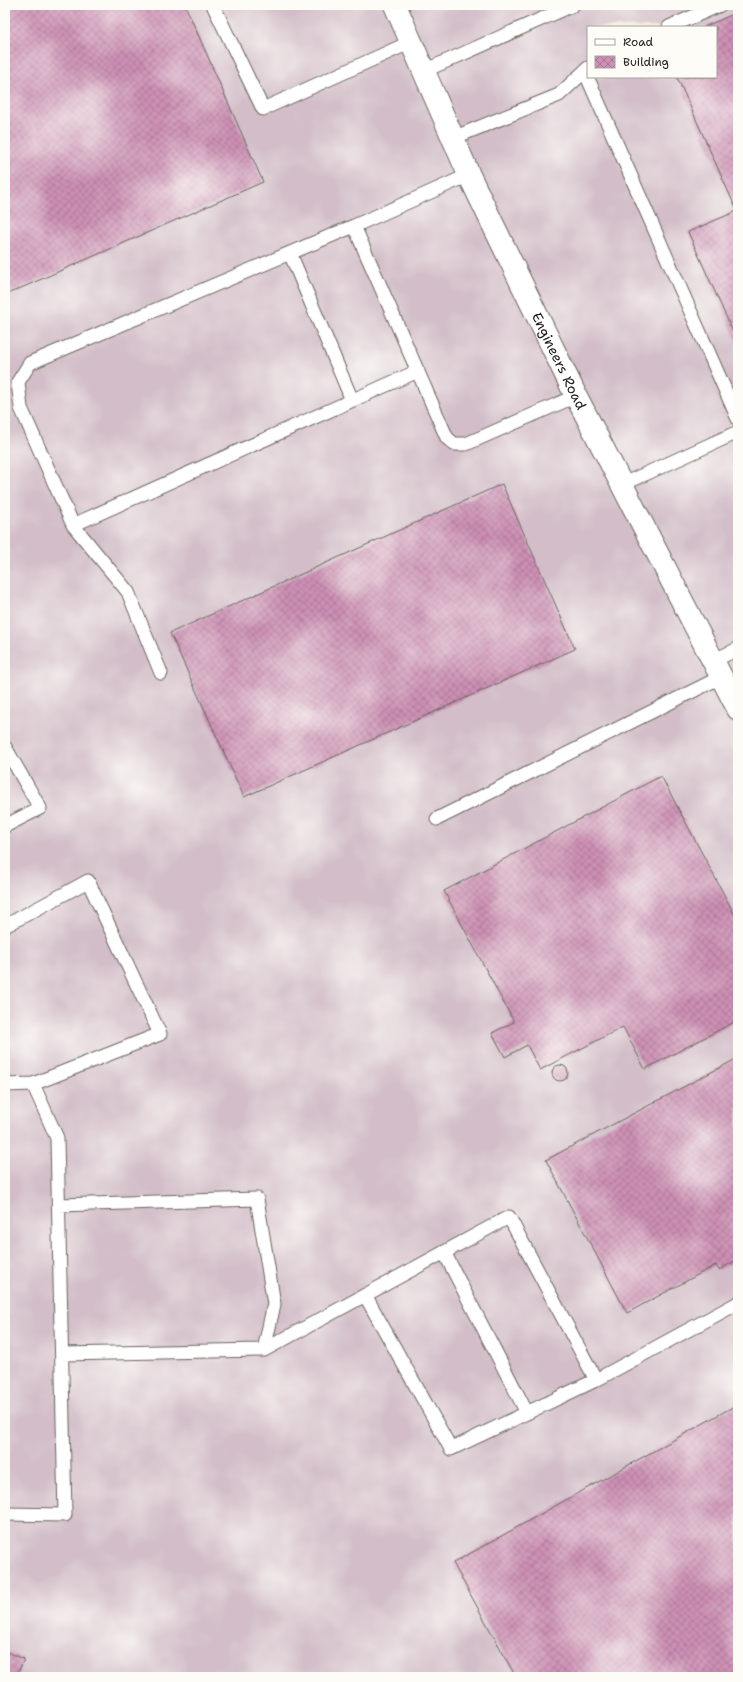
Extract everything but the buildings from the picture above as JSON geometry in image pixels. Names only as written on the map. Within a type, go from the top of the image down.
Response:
[{"type":"street","name":"Engineers Road","points":[[395,5],[470,175],[576,396],[738,709]]},
{"type":"lane","points":[[213,5],[264,109],[411,42]]},
{"type":"lane","points":[[424,71],[558,8],[573,5]]},
{"type":"lane","points":[[671,26],[720,5]]},
{"type":"lane","points":[[453,138],[559,96],[586,70]]},
{"type":"lane","points":[[589,78],[738,419]]},
{"type":"lane","points":[[161,673],[128,592],[74,525],[21,408],[18,382],[30,363],[354,226],[470,175]]},
{"type":"lane","points":[[354,226],[447,438],[454,444],[466,444],[576,396]]},
{"type":"lane","points":[[290,253],[352,400]]},
{"type":"lane","points":[[74,525],[418,371]]},
{"type":"lane","points":[[621,485],[738,432]]},
{"type":"lane","points":[[437,820],[716,669],[738,649]]},
{"type":"lane","points":[[5,747],[40,808],[5,826]]},
{"type":"lane","points":[[5,926],[88,881],[160,1034],[34,1084],[5,1085]]},
{"type":"lane","points":[[5,1514],[65,1515],[57,1138],[34,1084]]},
{"type":"lane","points":[[59,1205],[257,1199],[274,1304],[264,1350]]},
{"type":"lane","points":[[62,1354],[264,1350],[509,1217],[596,1380]]},
{"type":"lane","points":[[444,1252],[527,1413]]},
{"type":"lane","points":[[366,1295],[451,1448],[596,1380],[738,1303]]},
{"type":"shaded area","points":[[5,5],[738,5],[738,1677],[5,1677]]}]
